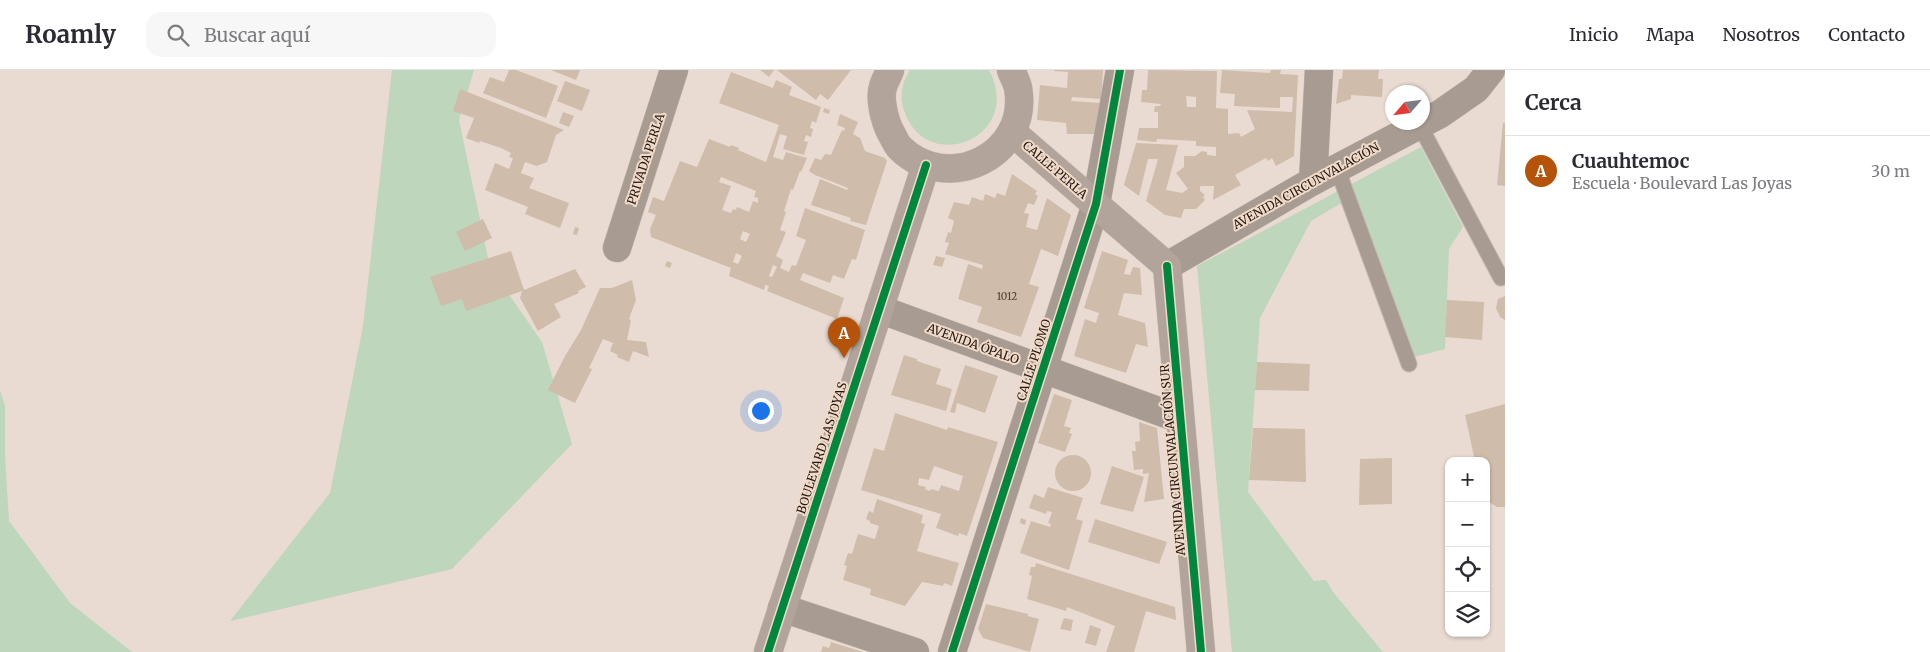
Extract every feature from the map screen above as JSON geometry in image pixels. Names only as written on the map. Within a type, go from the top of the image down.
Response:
[{"type":"street","name":"PRIVADA PERLA","points":[[617,248],[674,70]]},
{"type":"street","points":[[890,70],[882,89],[884,120],[900,148],[926,165],[950,170],[975,165],[996,152],[1012,132],[1018,111],[1018,88],[1011,70]]},
{"type":"street","name":"CALLE PLOMO","points":[[952,652],[1096,204],[1120,70]]},
{"type":"street","points":[[1313,181],[1319,70]]},
{"type":"street","name":"AVENIDA CIRCUNVALACIÓN","points":[[1430,119],[1460,102],[1476,89],[1491,70]]},
{"type":"street","name":"AVENIDA CIRCUNVALACIÓN","points":[[1167,266],[1313,181],[1408,130]]},
{"type":"street","name":"CALLE PERLA","points":[[1012,132],[1167,266]]},
{"type":"street","name":"BOULEVARD LAS JOYAS","points":[[768,652],[926,165]]},
{"type":"street","name":"AVENIDA CIRCUNVALACIÓN SUR","points":[[1167,266],[1201,652]]},
{"type":"street","name":"AVENIDA ÓPALO","points":[[879,309],[1180,419]]},
{"type":"street","points":[[782,608],[915,652]]},
{"type":"lane","points":[[1422,130],[1501,278]]},
{"type":"lane","points":[[1337,168],[1409,364]]},
{"type":"green space","points":[[392,70],[474,70],[459,120],[490,267],[542,342],[572,444],[452,569],[230,621],[330,493],[363,326]]},
{"type":"green space","points":[[910,70],[989,70],[997,94],[994,114],[983,130],[968,141],[950,145],[931,142],[915,130],[904,110],[902,100],[903,85]]},
{"type":"green space","points":[[1421,147],[1463,227],[1449,249],[1445,349],[1414,357],[1348,199],[1311,221],[1260,318],[1248,492],[1314,581],[1326,580],[1333,592],[1383,652],[1232,652],[1197,266]]},
{"type":"green space","points":[[0,390],[5,406],[5,456],[9,521],[70,603],[132,652],[0,652]]},
{"type":"building","points":[[509,70],[516,70],[558,86],[546,118],[483,93],[490,77],[504,82]]},
{"type":"building","points":[[551,70],[580,70],[576,80]]},
{"type":"building","points":[[760,70],[774,70],[769,77]]},
{"type":"building","points":[[777,70],[851,70],[828,100],[820,94],[816,100]]},
{"type":"building","points":[[1054,70],[1103,70],[1101,99],[1072,97],[1071,101],[1101,103],[1096,134],[1067,134],[1066,123],[1037,120],[1040,85],[1067,88],[1068,72]]},
{"type":"building","points":[[1148,70],[1217,71],[1216,108],[1228,109],[1228,134],[1239,133],[1241,137],[1255,129],[1247,110],[1292,112],[1293,97],[1280,97],[1280,108],[1234,106],[1235,94],[1220,93],[1222,70],[1270,73],[1271,70],[1281,70],[1280,74],[1298,75],[1294,156],[1276,166],[1272,158],[1268,161],[1266,158],[1235,175],[1241,185],[1213,200],[1214,186],[1200,186],[1200,191],[1205,195],[1203,197],[1205,200],[1196,209],[1184,209],[1181,218],[1165,215],[1146,201],[1158,159],[1148,159],[1139,196],[1124,185],[1136,143],[1178,145],[1166,190],[1182,193],[1188,189],[1176,173],[1184,167],[1184,156],[1195,156],[1202,151],[1207,152],[1207,155],[1216,156],[1216,147],[1196,146],[1196,141],[1157,139],[1156,142],[1137,140],[1139,128],[1158,128],[1158,112],[1154,112],[1155,106],[1160,106],[1161,104],[1141,102],[1142,90],[1147,90]],"holes":[[[1186,96],[1196,97],[1196,107],[1187,107]]]},
{"type":"building","points":[[1343,70],[1379,70],[1378,79],[1383,79],[1382,97],[1351,95],[1351,99],[1336,104],[1339,79],[1342,79]]},
{"type":"building","points":[[731,72],[773,88],[776,80],[792,87],[789,95],[821,107],[816,123],[812,121],[810,128],[813,129],[811,137],[806,135],[804,141],[808,142],[804,155],[783,149],[787,136],[780,134],[773,157],[783,160],[786,152],[807,158],[793,190],[791,189],[784,211],[786,212],[780,230],[786,232],[776,256],[783,260],[780,268],[789,272],[792,265],[796,266],[806,240],[796,236],[805,208],[865,230],[856,260],[852,259],[844,279],[833,275],[830,283],[803,273],[800,280],[844,298],[837,319],[767,291],[769,286],[765,285],[764,290],[729,276],[731,268],[651,237],[650,229],[656,215],[648,212],[653,197],[664,201],[680,161],[697,167],[709,139],[730,147],[731,145],[739,148],[738,150],[766,162],[779,125],[719,103]],"holes":[[[721,177],[756,191],[754,197],[758,198],[758,203],[753,201],[749,212],[737,207],[731,213],[722,210],[731,186],[719,182]],[[743,231],[750,234],[746,242],[740,239]],[[736,253],[742,256],[738,264],[733,262]],[[773,265],[777,267],[772,277],[769,276]]]},
{"type":"building","points":[[565,81],[590,90],[582,111],[557,101]]},
{"type":"building","points":[[460,89],[564,130],[556,135],[547,162],[537,166],[525,162],[521,173],[534,178],[529,188],[569,203],[560,228],[525,214],[528,207],[485,190],[495,163],[509,169],[513,158],[509,157],[511,153],[501,148],[466,138],[474,118],[453,111]]},
{"type":"building","points":[[824,108],[830,110],[829,114],[823,112]]},
{"type":"building","points":[[563,112],[574,116],[569,127],[559,123]]},
{"type":"building","points":[[840,114],[858,122],[853,134],[860,138],[865,151],[885,158],[887,161],[866,225],[850,221],[851,218],[811,205],[820,179],[847,190],[848,188],[809,171],[815,158],[821,160],[825,154],[831,155],[842,130],[844,131],[845,128],[837,125]]},
{"type":"building","points":[[1503,123],[1505,123],[1505,186],[1497,185]]},
{"type":"building","points":[[1012,174],[1037,191],[1035,194],[1038,196],[1034,205],[1028,203],[1024,213],[1029,214],[1026,227],[1037,230],[1047,198],[1071,215],[1058,256],[1041,249],[1029,284],[1039,287],[1021,337],[977,322],[982,307],[958,299],[968,264],[982,269],[983,265],[945,254],[949,243],[945,242],[948,232],[951,233],[954,221],[948,218],[954,202],[969,205],[972,197],[983,201],[985,194],[995,198],[997,193],[1005,196]]},
{"type":"building","points":[[483,219],[492,238],[465,251],[456,232]]},
{"type":"building","points":[[575,227],[579,228],[577,235],[573,234]]},
{"type":"building","points":[[511,251],[524,290],[575,269],[586,287],[578,291],[579,293],[554,304],[561,317],[538,331],[520,298],[522,291],[466,311],[462,299],[441,306],[430,277]]},
{"type":"building","points":[[1102,251],[1128,260],[1124,274],[1130,275],[1133,267],[1140,268],[1142,295],[1124,293],[1118,315],[1145,323],[1148,347],[1136,344],[1126,373],[1074,356],[1085,319],[1096,323],[1099,313],[1084,308]]},
{"type":"building","points":[[936,256],[945,258],[942,267],[933,265]]},
{"type":"building","points":[[667,261],[672,263],[670,268],[665,266]]},
{"type":"building","points":[[632,280],[636,300],[629,319],[631,320],[627,340],[646,342],[649,357],[633,351],[629,362],[617,357],[618,355],[610,351],[613,343],[603,339],[589,368],[592,369],[575,403],[548,390],[581,330],[600,288],[612,288]]},
{"type":"building","points":[[1505,296],[1505,320],[1500,317],[1496,308],[1498,299]]},
{"type":"building","points":[[1447,300],[1484,302],[1482,340],[1445,337]]},
{"type":"building","points":[[904,355],[941,369],[936,384],[952,389],[946,411],[891,395]]},
{"type":"building","points":[[1257,362],[1310,364],[1309,391],[1255,390]]},
{"type":"building","points":[[965,365],[998,376],[985,413],[957,403],[955,413],[950,412]]},
{"type":"building","points":[[1054,394],[1072,400],[1064,426],[1071,428],[1069,433],[1072,434],[1065,452],[1038,443]]},
{"type":"building","points":[[1505,404],[1505,507],[1497,507],[1490,503],[1490,457],[1474,457],[1465,415]]},
{"type":"building","points":[[895,413],[947,430],[948,427],[998,442],[967,536],[959,533],[958,536],[936,528],[941,514],[861,490],[874,448],[884,451]],"holes":[[[934,466],[963,476],[959,491],[941,485],[939,491],[931,489],[930,491],[925,489],[926,487],[918,485],[919,478],[929,480]]]},
{"type":"building","points":[[1139,422],[1157,428],[1164,499],[1144,502],[1149,473],[1143,474],[1143,469],[1134,470],[1132,451],[1136,451],[1135,442],[1140,441]]},
{"type":"building","points":[[1253,428],[1305,429],[1306,482],[1249,480]]},
{"type":"building","points":[[1073,455],[1085,461],[1091,473],[1085,485],[1073,491],[1061,485],[1055,473],[1061,461]]},
{"type":"building","points":[[1392,458],[1392,504],[1359,505],[1360,459]]},
{"type":"building","points":[[1112,466],[1144,477],[1133,512],[1100,504]]},
{"type":"building","points":[[1048,487],[1083,498],[1076,519],[1083,521],[1069,570],[1020,553],[1031,521],[1050,527],[1051,524],[1048,523],[1052,512],[1047,511],[1046,514],[1029,508],[1034,494],[1044,498]]},
{"type":"building","points":[[877,499],[923,515],[921,523],[925,524],[917,551],[959,563],[952,586],[944,583],[943,586],[922,582],[905,606],[870,595],[871,589],[843,580],[847,566],[844,565],[848,553],[852,554],[858,534],[875,539],[879,526],[870,523],[866,519],[869,511],[873,513]]},
{"type":"building","points":[[1021,518],[1026,520],[1025,525],[1020,523]]},
{"type":"building","points":[[1095,519],[1167,542],[1159,564],[1088,542]]},
{"type":"building","points":[[1036,563],[1175,607],[1176,620],[1146,611],[1134,652],[1106,652],[1115,626],[1067,607],[1066,611],[1027,599],[1032,576],[1029,575],[1031,567],[1035,567]]},
{"type":"building","points":[[986,604],[1028,614],[1028,616],[1039,619],[1030,652],[983,638],[978,629]]},
{"type":"building","points":[[1064,618],[1073,620],[1071,631],[1060,629]]},
{"type":"building","points":[[1090,625],[1101,629],[1096,646],[1085,643]]},
{"type":"building","points":[[831,642],[863,652],[821,652],[823,646],[829,648]]},
{"type":"cycle path","points":[[952,652],[1096,204],[1120,70]]},
{"type":"cycle path","points":[[768,652],[926,165]]},
{"type":"cycle path","points":[[1167,266],[1201,652]]},
{"type":"place","name":"Cuauhtemoc","points":[[844,358]]}]
